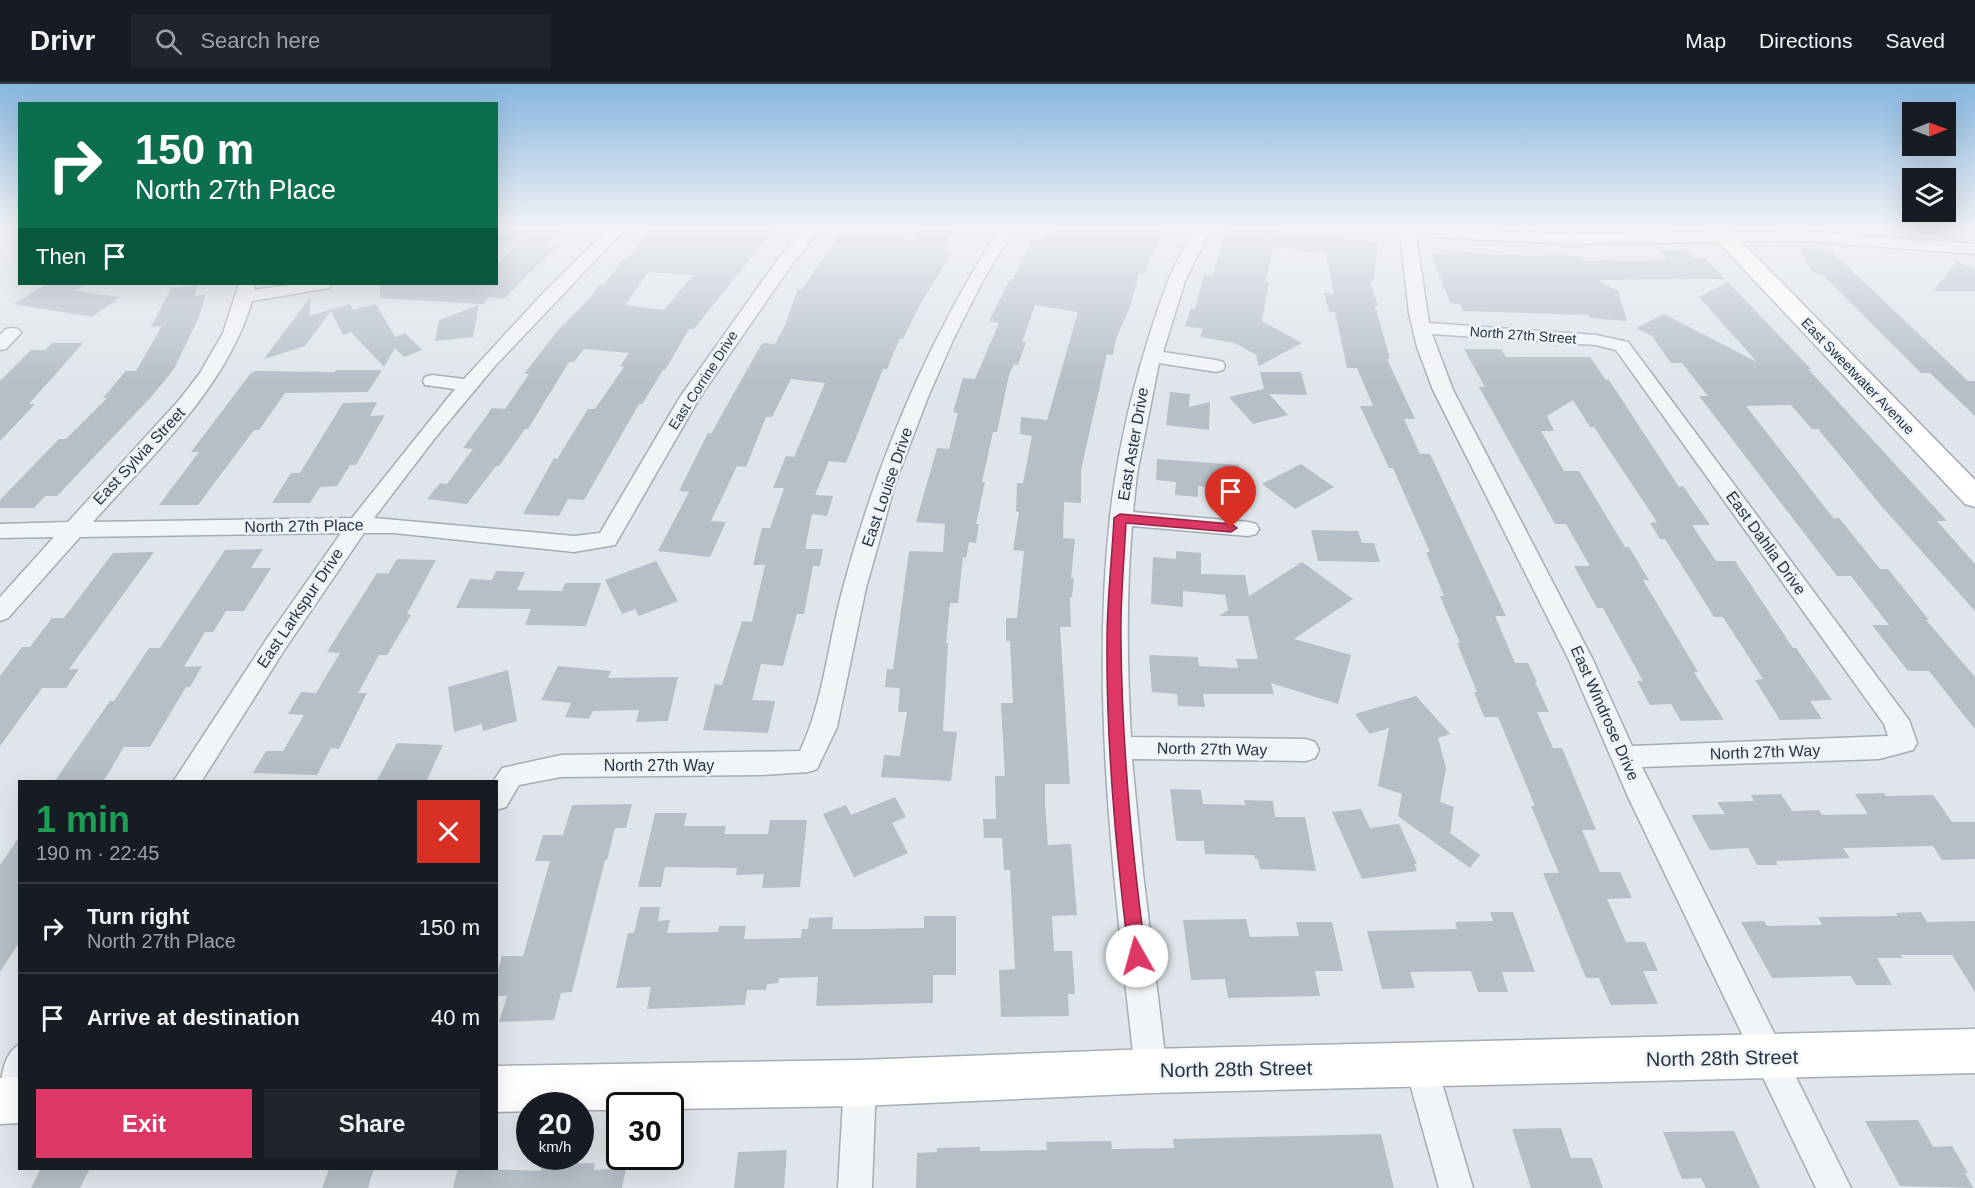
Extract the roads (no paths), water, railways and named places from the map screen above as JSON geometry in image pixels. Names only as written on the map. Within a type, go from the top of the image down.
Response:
[{"type":"street","name":"East Larkspur Drive","points":[[187,780],[281,635],[358,525],[469,385],[533,312],[565,281]]},
{"type":"street","name":"East Corrine Drive","points":[[607,540],[690,397],[771,281]]},
{"type":"street","name":"East Louise Drive","points":[[808,761],[824,727],[854,588],[886,482],[918,397],[975,281]]},
{"type":"street","name":"East Aster Drive","points":[[1151,1071],[1126,870],[1114,641],[1120,518],[1132,430],[1151,356],[1178,281]]},
{"type":"street","name":"East Windrose Drive","points":[[1415,281],[1426,347],[1443,390],[1581,660],[1625,757],[1834,1188]]},
{"type":"street","name":"East Sweetwater Avenue","points":[[1767,281],[1975,497]]},
{"type":"street","points":[[246,290],[310,285]]},
{"type":"street","name":"East Sylvia Street","points":[[0,612],[71,530],[188,404],[225,351],[246,290]]},
{"type":"street","name":"North 27th Street","points":[[1422,328],[1596,340],[1622,346]]},
{"type":"street","name":"East Dahlia Drive","points":[[1622,346],[1896,720],[1904,743]]},
{"type":"street","points":[[1151,356],[1216,366]]},
{"type":"street","points":[[432,381],[469,385]]},
{"type":"street","points":[[1120,518],[1248,530]]},
{"type":"street","name":"North 27th Place","points":[[0,531],[358,525],[394,526],[574,544],[607,540]]},
{"type":"street","name":"North 27th Way","points":[[1625,757],[1879,748],[1904,743]]},
{"type":"street","name":"North 27th Way","points":[[1118,748],[1306,750]]},
{"type":"street","name":"North 27th Way","points":[[504,787],[561,766],[761,764],[808,761]]},
{"type":"street","name":"North 28th Street","points":[[498,1089],[860,1083],[1151,1071],[1975,1051]]},
{"type":"street","points":[[0,1095],[18,1064]]},
{"type":"street","points":[[1421,1066],[1456,1188]]},
{"type":"street","points":[[855,1188],[860,1083]]},
{"type":"street","points":[[0,1101],[18,1100]]}]
